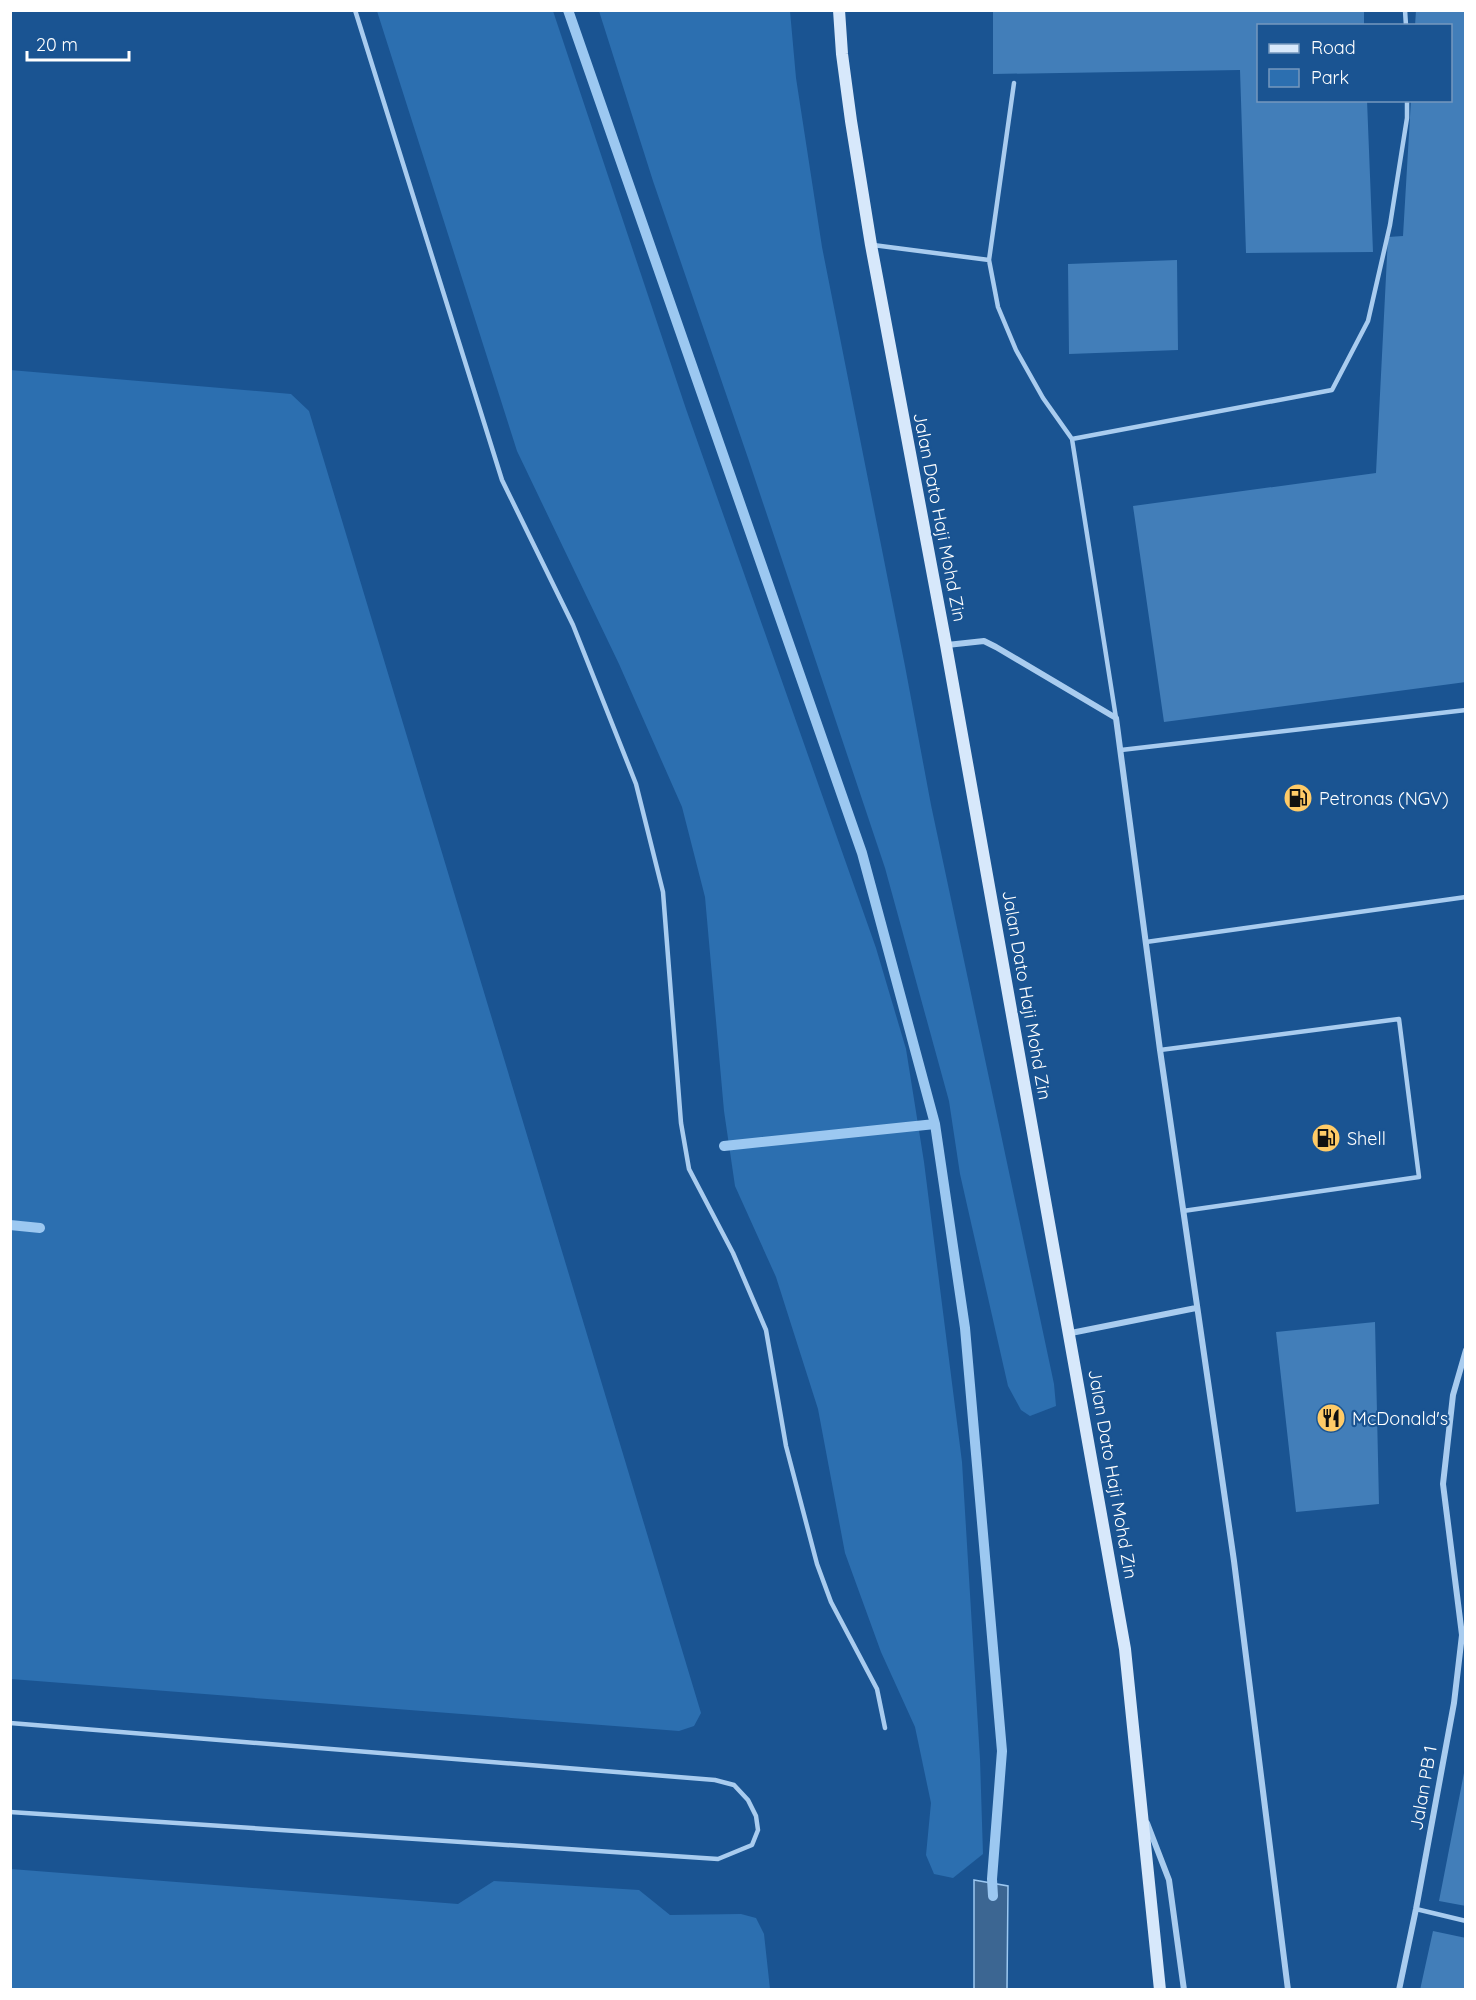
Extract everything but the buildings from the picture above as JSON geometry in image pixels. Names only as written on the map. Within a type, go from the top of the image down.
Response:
[{"type":"main road","name":"Jalan Dato Haji Mohd Zin","points":[[839,10],[851,121],[871,244],[1071,1333],[1125,1649],[1160,1989]]},
{"type":"street","points":[[946,645],[984,642],[996,647],[1116,718],[1160,1050],[1225,1500],[1288,1989]]},
{"type":"street","points":[[1071,1333],[1196,1308]]},
{"type":"street","name":"Jalan PB 1","points":[[1399,1989],[1454,1703],[1464,1635],[1456,1591],[1443,1484],[1453,1395],[1466,1350]]},
{"type":"street","points":[[1142,1811],[1169,1880],[1184,1989]]},
{"type":"lane","points":[[355,10],[502,480],[573,625],[636,784],[663,892],[681,1123],[689,1169],[733,1253],[766,1330],[786,1446],[817,1564],[831,1602],[877,1689],[885,1728]]},
{"type":"lane","points":[[1014,83],[989,260],[998,307],[1016,350],[1043,398],[1072,439],[1116,718]]},
{"type":"lane","points":[[1072,439],[1332,390],[1368,321],[1390,225],[1407,118],[1407,102]]},
{"type":"lane","points":[[871,244],[989,260]]},
{"type":"lane","points":[[1121,750],[1466,710]]},
{"type":"lane","points":[[1146,942],[1466,897]]},
{"type":"lane","points":[[1160,1050],[1399,1019],[1419,1177],[1183,1211]]},
{"type":"lane","points":[[10,1723],[715,1780],[734,1785],[748,1800],[756,1816],[758,1830],[752,1845],[718,1859],[10,1812]]},
{"type":"lane","points":[[1416,1909],[1466,1920]]},
{"type":"green space","points":[[377,11],[553,11],[686,409],[876,948],[906,1049],[924,1162],[962,1462],[980,1759],[983,1854],[953,1878],[934,1874],[926,1855],[931,1803],[915,1727],[881,1652],[845,1553],[818,1409],[776,1277],[735,1186],[724,1111],[705,897],[682,807],[619,664],[517,451]]},
{"type":"green space","points":[[599,11],[790,11],[796,78],[822,247],[931,805],[1054,1384],[1056,1406],[1030,1416],[1021,1410],[1008,1386],[960,1174],[949,1101],[885,868],[653,181]]},
{"type":"green space","points":[[10,370],[291,394],[309,411],[701,1713],[694,1726],[679,1731],[11,1679]]},
{"type":"green space","points":[[11,1869],[458,1904],[494,1881],[639,1890],[670,1915],[741,1914],[756,1918],[764,1934],[770,1989],[11,1989]]},
{"type":"shaded area","points":[[974,1880],[1008,1886],[1007,1989],[974,1989]]},
{"type":"waterway","points":[[568,10],[862,853],[935,1124],[965,1328],[1002,1751],[992,1879],[993,1896]]},
{"type":"waterway","points":[[724,1146],[935,1124]]},
{"type":"waterway","points":[[10,1225],[40,1228]]},
{"type":"place","name":"Petronas (NGV)","points":[[1298,798]]},
{"type":"place","name":"Shell","points":[[1326,1138]]},
{"type":"place","name":"McDonald's","points":[[1331,1418]]}]
